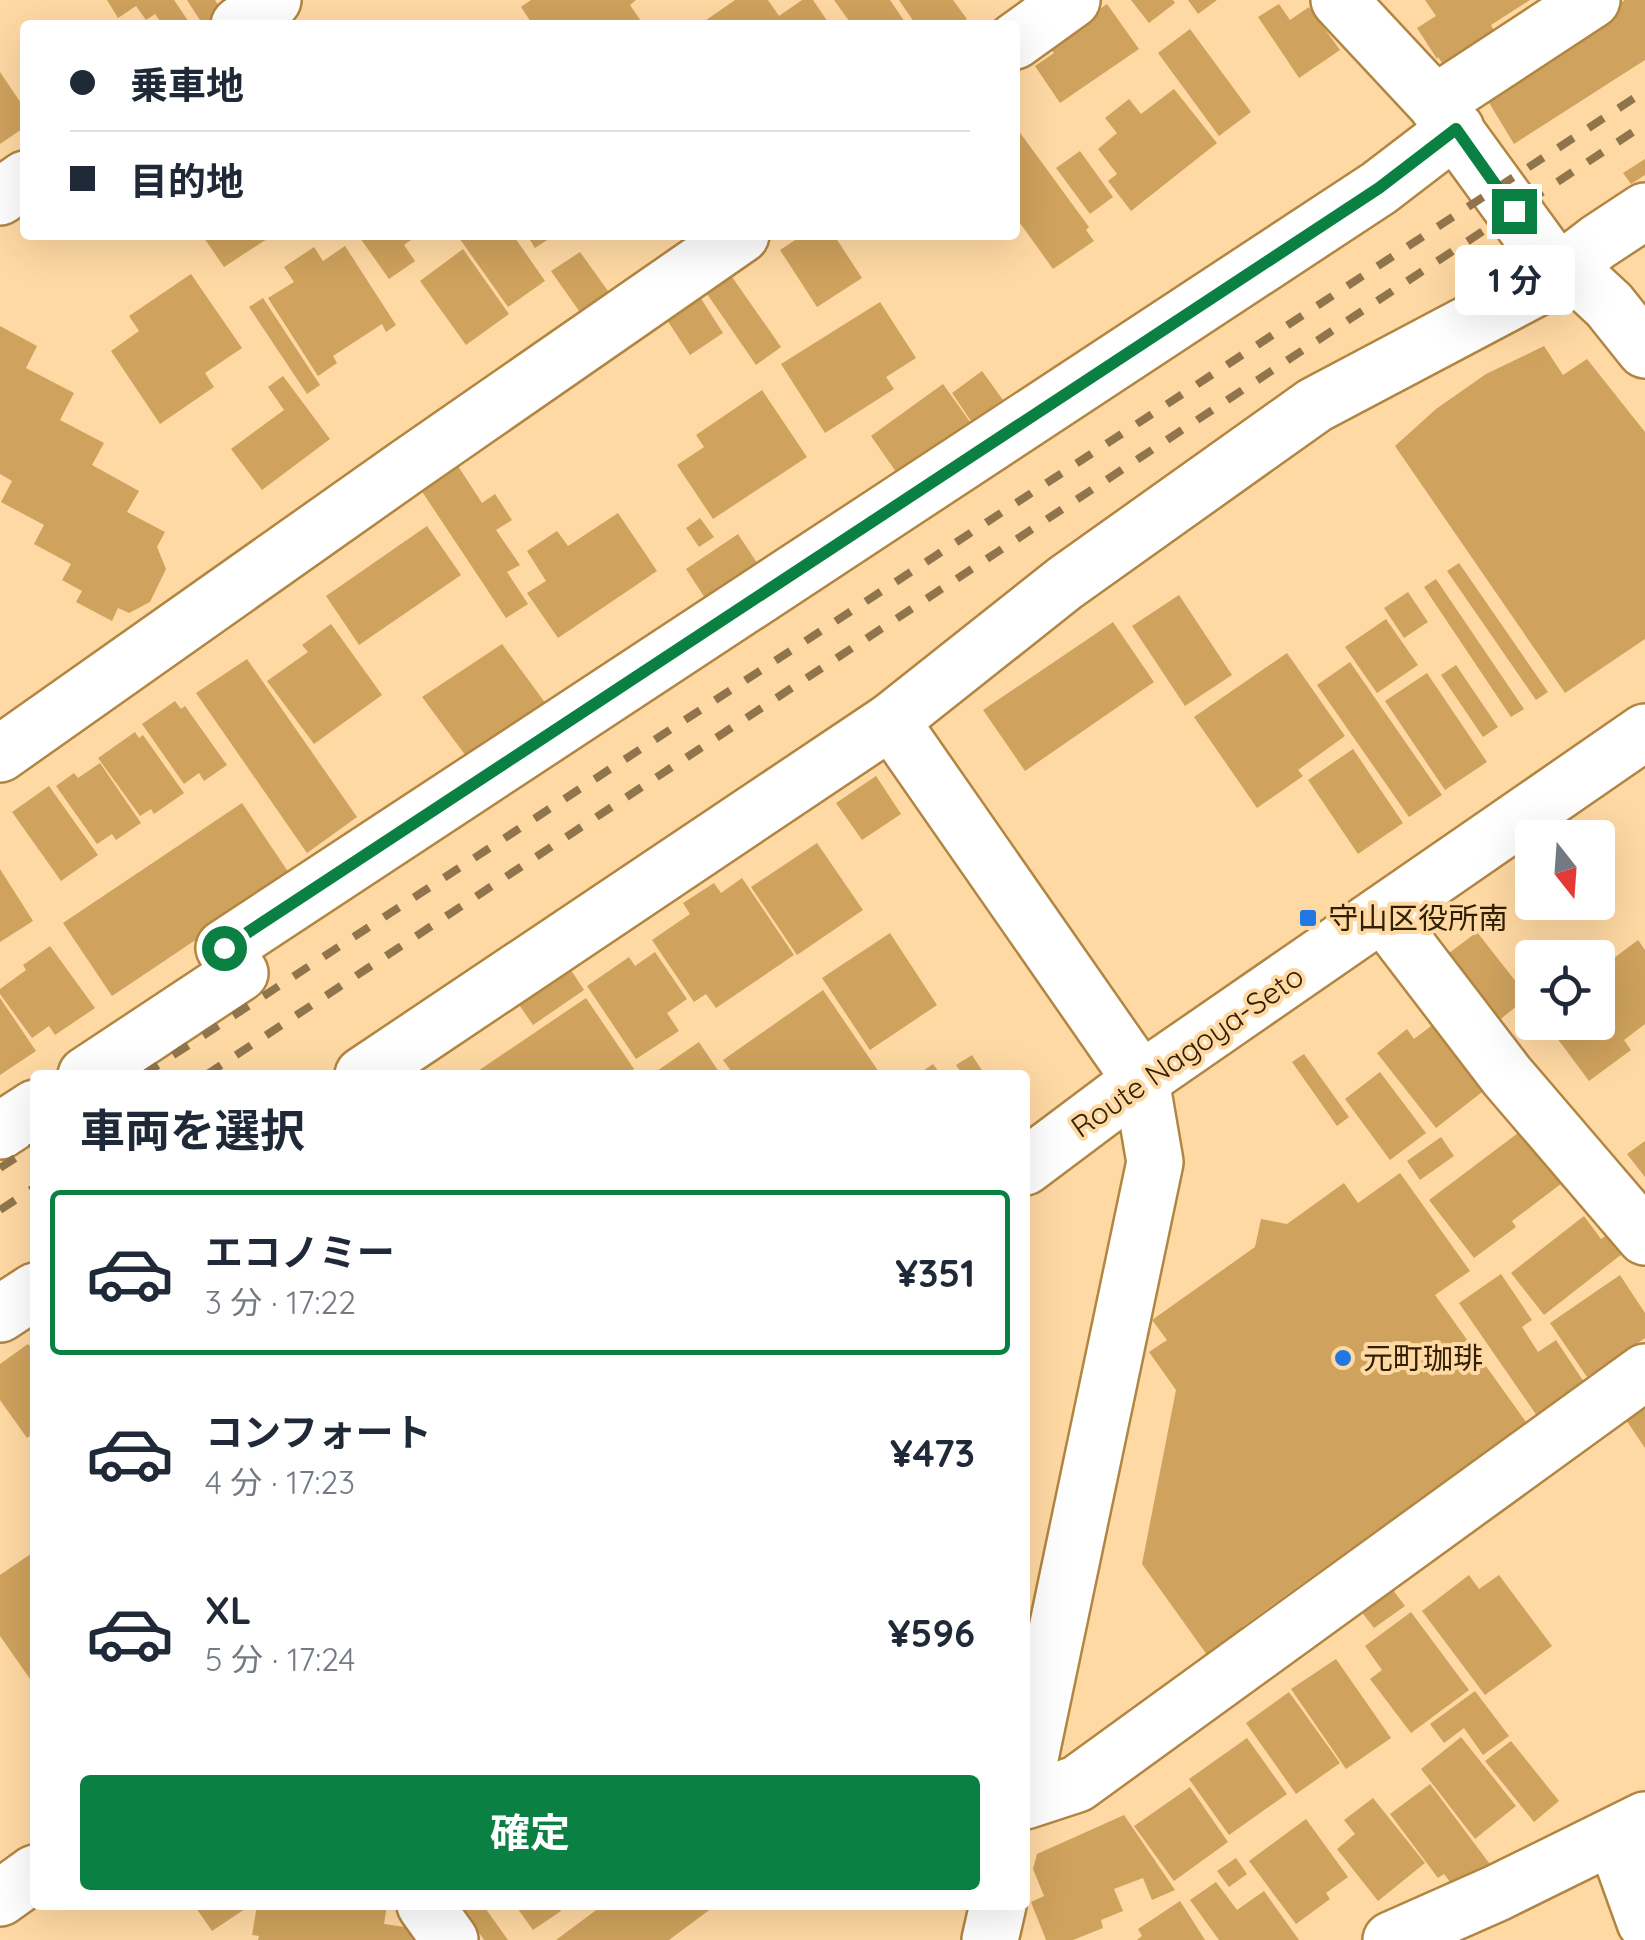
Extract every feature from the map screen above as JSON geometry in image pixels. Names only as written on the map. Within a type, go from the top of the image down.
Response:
[{"type":"street","points":[[246,20],[274,0]]},
{"type":"street","points":[[1020,37],[1072,0]]},
{"type":"street","points":[[1339,0],[1446,116],[1558,272],[1582,280],[1645,350]]},
{"type":"street","points":[[94,1070],[240,974],[224,948],[1379,188],[1446,116],[1592,0]]},
{"type":"street","points":[[370,1070],[891,721],[1065,583],[1315,405],[1542,284],[1645,211]]},
{"type":"street","points":[[0,754],[734,240]]},
{"type":"street","points":[[891,721],[1142,1080],[1155,1162],[1030,1758]]},
{"type":"street","name":"Route Nagoya-Seto","points":[[1030,1163],[1142,1080],[1645,732]]},
{"type":"street","points":[[1383,914],[1508,1076],[1645,1237]]},
{"type":"street","points":[[0,1131],[30,1111]]},
{"type":"street","points":[[1030,1799],[1077,1784],[1645,1372]]},
{"type":"street","points":[[1391,1940],[1629,1829],[1645,1922]]},
{"type":"street","points":[[0,1898],[30,1877]]},
{"type":"street","points":[[429,1910],[450,1940]]},
{"type":"street","points":[[990,1940],[997,1910]]},
{"type":"building","points":[[107,0],[174,0],[188,20],[159,20],[155,14],[146,20],[136,6],[118,18]]},
{"type":"building","points":[[187,0],[215,0],[226,17],[221,20],[200,20]]},
{"type":"building","points":[[531,0],[636,0],[630,5],[640,20],[530,20],[521,7]]},
{"type":"building","points":[[735,0],[768,0],[779,16],[802,0],[813,0],[827,20],[706,20]]},
{"type":"building","points":[[834,0],[890,0],[904,20],[848,20]]},
{"type":"building","points":[[899,0],[953,0],[967,19],[966,20],[913,20]]},
{"type":"building","points":[[1131,0],[1173,0],[1175,3],[1149,23]]},
{"type":"building","points":[[1188,0],[1217,0],[1198,14]]},
{"type":"building","points":[[1425,0],[1530,0],[1491,25],[1498,37],[1454,65],[1437,59],[1417,28],[1436,16]]},
{"type":"building","points":[[1625,0],[1645,0],[1645,60],[1514,144],[1488,101],[1512,73]]},
{"type":"building","points":[[1107,4],[1139,49],[1060,103],[1035,66],[1054,53],[1048,45]]},
{"type":"building","points":[[1279,4],[1290,20],[1309,7],[1340,50],[1299,78],[1258,17]]},
{"type":"building","points":[[1190,29],[1251,112],[1219,136],[1158,53]]},
{"type":"building","points":[[0,72],[20,102],[20,130],[0,144]]},
{"type":"building","points":[[1174,89],[1217,143],[1131,211],[1108,181],[1117,174],[1098,149],[1117,133],[1105,118],[1129,99],[1141,114]]},
{"type":"building","points":[[1020,133],[1089,227],[1086,230],[1094,241],[1053,269],[1020,223]]},
{"type":"building","points":[[1080,151],[1113,197],[1090,214],[1056,168]]},
{"type":"building","points":[[1645,159],[1645,175],[1631,184],[1623,173]]},
{"type":"building","points":[[205,240],[265,240],[224,267]]},
{"type":"building","points":[[362,240],[411,240],[404,245],[415,261],[389,279]]},
{"type":"building","points":[[461,240],[516,240],[545,281],[508,307]]},
{"type":"building","points":[[530,240],[547,240],[535,248]]},
{"type":"building","points":[[795,240],[837,240],[862,278],[817,307],[780,250]]},
{"type":"building","points":[[345,246],[396,325],[386,332],[382,324],[333,356],[337,363],[318,376],[268,298],[294,282],[284,267],[314,247],[323,261]]},
{"type":"building","points":[[463,249],[509,314],[466,345],[420,281]]},
{"type":"building","points":[[580,252],[613,298],[584,318],[551,271]]},
{"type":"building","points":[[191,274],[242,348],[205,373],[214,387],[160,424],[111,351],[139,331],[129,316]]},
{"type":"building","points":[[730,274],[781,347],[756,365],[705,291]]},
{"type":"building","points":[[700,297],[723,333],[690,355],[667,320]]},
{"type":"building","points":[[263,298],[320,385],[307,394],[249,307]]},
{"type":"building","points":[[880,302],[916,358],[886,377],[894,389],[825,433],[781,364]]},
{"type":"building","points":[[0,326],[37,346],[26,368],[74,393],[60,420],[104,443],[92,465],[139,491],[127,512],[165,532],[157,547],[166,569],[150,602],[129,613],[118,608],[112,621],[76,602],[82,591],[62,580],[71,564],[34,544],[44,525],[1,502],[12,481],[0,474]]},
{"type":"building","points":[[1544,346],[1563,375],[1587,359],[1645,432],[1645,639],[1565,693],[1395,446],[1436,409],[1486,374]]},
{"type":"building","points":[[982,371],[1006,410],[973,424],[952,393]]},
{"type":"building","points":[[283,376],[330,439],[262,490],[231,449],[284,410],[268,387]]},
{"type":"building","points":[[943,384],[973,426],[901,479],[871,436]]},
{"type":"building","points":[[762,390],[807,457],[713,519],[677,465],[704,447],[696,435]]},
{"type":"building","points":[[456,463],[482,503],[495,494],[512,520],[496,530],[520,565],[507,572],[528,604],[506,618],[419,487]]},
{"type":"building","points":[[618,513],[657,571],[558,638],[527,593],[546,581],[527,551],[557,531],[568,546]]},
{"type":"building","points":[[700,518],[714,537],[699,547],[686,528]]},
{"type":"building","points":[[427,526],[461,575],[359,645],[326,596]]},
{"type":"building","points":[[738,534],[761,569],[709,604],[686,569]]},
{"type":"building","points":[[1459,563],[1548,692],[1536,700],[1447,571]]},
{"type":"building","points":[[1436,579],[1524,709],[1511,717],[1424,587]]},
{"type":"building","points":[[1408,592],[1428,622],[1404,638],[1384,608]]},
{"type":"building","points":[[1179,595],[1232,675],[1185,706],[1132,626]]},
{"type":"building","points":[[1386,619],[1418,665],[1377,693],[1345,647]]},
{"type":"building","points":[[1113,622],[1154,682],[1025,771],[983,710]]},
{"type":"building","points":[[331,624],[382,695],[314,744],[267,681],[308,652],[302,645]]},
{"type":"building","points":[[502,644],[549,708],[469,760],[422,697]]},
{"type":"building","points":[[1287,653],[1345,736],[1298,770],[1303,776],[1257,808],[1194,717]]},
{"type":"building","points":[[247,659],[357,817],[307,853],[196,693]]},
{"type":"building","points":[[1350,662],[1442,795],[1409,817],[1317,685]]},
{"type":"building","points":[[1456,665],[1498,727],[1483,737],[1441,675]]},
{"type":"building","points":[[1427,673],[1487,762],[1445,790],[1385,701]]},
{"type":"building","points":[[175,701],[181,709],[185,706],[227,765],[204,781],[199,773],[184,784],[142,724]]},
{"type":"building","points":[[135,732],[139,738],[143,735],[184,793],[154,814],[151,809],[140,816],[98,758]]},
{"type":"building","points":[[1353,749],[1403,823],[1358,854],[1308,780]]},
{"type":"building","points":[[100,763],[141,823],[116,840],[112,834],[97,844],[56,786],[74,773],[78,778]]},
{"type":"building","points":[[876,776],[901,814],[862,840],[836,803]]},
{"type":"building","points":[[49,786],[98,855],[61,881],[12,812]]},
{"type":"building","points":[[242,803],[291,876],[112,996],[63,923]]},
{"type":"building","points":[[817,843],[863,910],[797,955],[751,887]]},
{"type":"building","points":[[0,869],[33,921],[0,942]]},
{"type":"building","points":[[742,878],[794,955],[716,1008],[706,994],[694,1002],[652,940],[690,914],[683,903],[714,883],[721,893]]},
{"type":"building","points":[[1477,932],[1515,980],[1515,1007],[1492,1026],[1441,959]]},
{"type":"building","points":[[890,933],[937,1005],[870,1050],[822,978]]},
{"type":"building","points":[[1638,940],[1645,950],[1645,1024],[1624,1040],[1631,1050],[1589,1081],[1558,1040],[1615,1040],[1615,957]]},
{"type":"building","points":[[50,946],[95,1008],[55,1035],[49,1026],[32,1038],[0,989],[26,970],[23,965]]},
{"type":"building","points":[[655,952],[687,999],[667,1013],[679,1031],[636,1059],[587,986],[629,957],[635,966]]},
{"type":"building","points":[[567,964],[584,990],[533,1025],[515,999]]},
{"type":"building","points":[[823,990],[878,1070],[730,1070],[723,1060]]},
{"type":"building","points":[[0,998],[36,1051],[0,1075]]},
{"type":"building","points":[[586,998],[634,1069],[632,1070],[479,1070]]},
{"type":"building","points":[[1435,1023],[1486,1089],[1436,1128],[1377,1053],[1407,1029],[1414,1039]]},
{"type":"building","points":[[699,1042],[718,1070],[658,1070]]},
{"type":"building","points":[[1304,1054],[1349,1117],[1337,1126],[1292,1062]]},
{"type":"building","points":[[972,1055],[982,1070],[960,1070],[956,1065]]},
{"type":"building","points":[[1380,1072],[1426,1133],[1390,1160],[1345,1099]]},
{"type":"building","points":[[1526,1127],[1566,1180],[1512,1221],[1516,1227],[1474,1258],[1429,1200]]},
{"type":"building","points":[[1441,1137],[1454,1156],[1420,1180],[1407,1161]]},
{"type":"building","points":[[1645,1141],[1645,1177],[1627,1154]]},
{"type":"building","points":[[1400,1173],[1470,1271],[1435,1295],[1526,1422],[1242,1627],[1252,1640],[1215,1666],[1142,1564],[1176,1390],[1149,1352],[1167,1340],[1152,1320],[1255,1247],[1261,1219],[1287,1224],[1344,1183],[1358,1203]]},
{"type":"building","points":[[1584,1216],[1601,1239],[1607,1235],[1622,1254],[1544,1315],[1511,1273]]},
{"type":"building","points":[[1501,1274],[1532,1320],[1522,1327],[1538,1352],[1556,1340],[1592,1394],[1544,1426],[1459,1303]]},
{"type":"building","points":[[1620,1275],[1645,1313],[1645,1338],[1587,1377],[1550,1323]]},
{"type":"building","points":[[28,1344],[30,1347],[27,1438],[0,1400],[0,1364]]},
{"type":"building","points":[[1645,1395],[1645,1448],[1620,1411]]},
{"type":"building","points":[[30,1554],[30,1679],[0,1636],[0,1575]]},
{"type":"building","points":[[1469,1575],[1479,1589],[1499,1575],[1552,1646],[1485,1695],[1422,1611]]},
{"type":"building","points":[[1384,1578],[1405,1606],[1374,1628],[1353,1601]]},
{"type":"building","points":[[1411,1612],[1469,1690],[1411,1733],[1370,1679],[1382,1670],[1365,1646]]},
{"type":"building","points":[[1336,1659],[1391,1738],[1346,1769],[1291,1689]]},
{"type":"building","points":[[1475,1691],[1509,1736],[1483,1755],[1464,1728],[1444,1743],[1430,1724]]},
{"type":"building","points":[[1289,1692],[1340,1763],[1296,1794],[1246,1723]]},
{"type":"building","points":[[1461,1737],[1516,1806],[1475,1839],[1421,1769]]},
{"type":"building","points":[[1247,1738],[1287,1794],[1229,1835],[1189,1779]]},
{"type":"building","points":[[1511,1741],[1559,1801],[1534,1822],[1485,1761]]},
{"type":"building","points":[[1430,1784],[1492,1867],[1458,1892],[1444,1874],[1438,1878],[1390,1814]]},
{"type":"building","points":[[1190,1787],[1228,1842],[1174,1881],[1134,1826]]},
{"type":"building","points":[[1373,1798],[1425,1863],[1378,1901],[1337,1849],[1355,1834],[1344,1820]]},
{"type":"building","points":[[1124,1815],[1175,1890],[1152,1900],[1143,1878],[1114,1889],[1123,1911],[1101,1920],[1103,1928],[1073,1940],[1046,1940],[1031,1902],[1044,1896],[1033,1869],[1037,1854]]},
{"type":"building","points":[[1306,1819],[1348,1877],[1326,1893],[1330,1899],[1296,1924],[1249,1861]]},
{"type":"building","points":[[1236,1858],[1247,1874],[1229,1887],[1217,1871]]},
{"type":"building","points":[[1216,1882],[1237,1910],[1264,1891],[1299,1940],[1219,1940],[1190,1900]]},
{"type":"building","points":[[1180,1901],[1205,1940],[1137,1940],[1142,1936],[1138,1929]]},
{"type":"building","points":[[197,1910],[244,1910],[212,1931]]},
{"type":"building","points":[[256,1910],[386,1910],[384,1924],[419,1929],[418,1940],[258,1940],[259,1936],[252,1935]]},
{"type":"building","points":[[463,1910],[487,1910],[508,1940],[484,1940]]},
{"type":"building","points":[[519,1910],[560,1910],[561,1911],[533,1930]]},
{"type":"building","points":[[596,1910],[709,1910],[669,1940],[556,1940]]},
{"type":"railway","points":[[151,1070],[1645,91]]},
{"type":"railway","points":[[214,1070],[1645,124]]},
{"type":"railway","points":[[0,1168],[30,1148]]},
{"type":"railway","points":[[0,1210],[30,1190]]},
{"type":"place","name":"守山区役所南","points":[[1308,918]]},
{"type":"place","name":"元町珈琲","points":[[1343,1358]]},
{"type":"route","points":[[224,948],[1379,188],[1456,129],[1514,211]]}]
